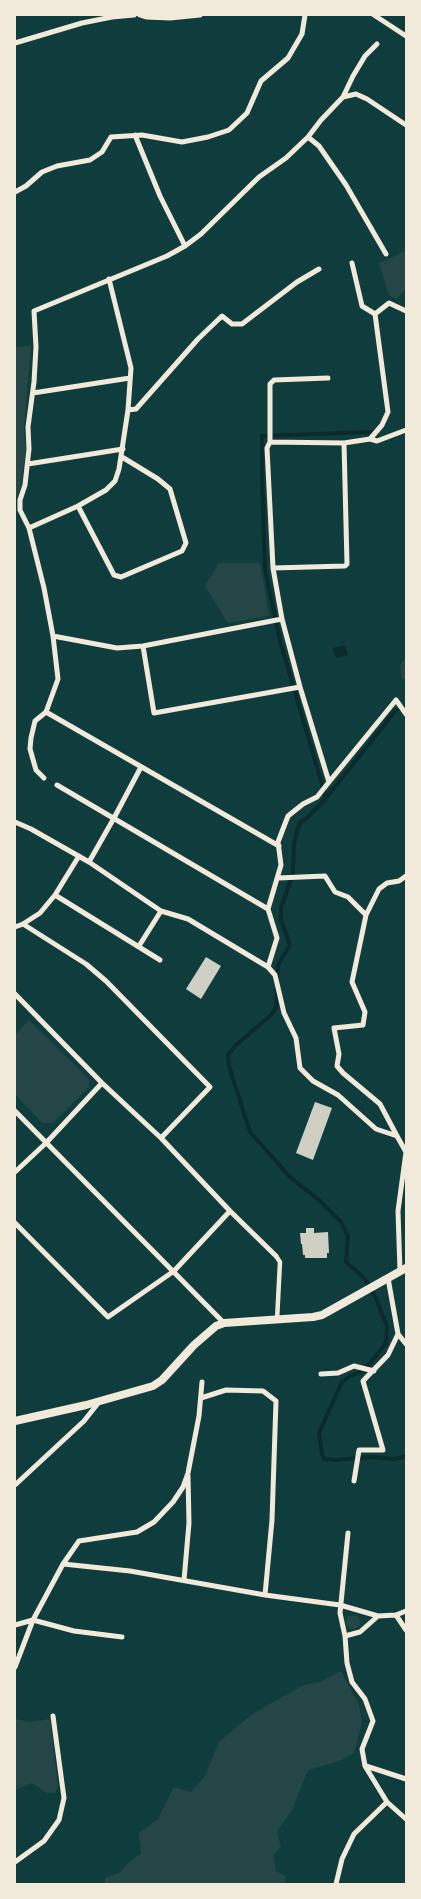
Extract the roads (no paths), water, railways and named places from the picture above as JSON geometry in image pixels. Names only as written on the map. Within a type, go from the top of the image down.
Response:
[{"type":"street","points":[[15,43],[82,23],[134,15]]},
{"type":"street","points":[[140,15],[170,18],[200,15]]},
{"type":"street","points":[[15,192],[26,186],[42,172],[57,166],[90,160],[102,152],[111,137],[135,136],[182,142],[208,138],[229,130],[246,113],[261,81],[288,58],[302,34],[305,15]]},
{"type":"street","points":[[374,15],[406,36]]},
{"type":"street","points":[[44,778],[36,770],[30,749],[31,738],[35,721],[46,712],[58,679],[53,636],[44,588],[29,528],[20,510],[20,500],[25,485],[28,464],[28,427],[33,393],[36,347],[34,311],[167,256],[201,234],[259,177],[286,158],[308,137],[343,97],[352,76],[365,56],[377,44]]},
{"type":"street","points":[[343,97],[356,94],[406,125]]},
{"type":"street","points":[[135,136],[160,196],[185,246]]},
{"type":"street","points":[[308,137],[319,146],[346,185],[386,254]]},
{"type":"street","points":[[352,263],[362,306],[376,314]]},
{"type":"street","points":[[128,410],[136,409],[198,339],[222,316],[232,324],[242,324],[297,282],[319,269]]},
{"type":"street","points":[[29,528],[78,506],[106,490],[114,481],[122,457],[131,368],[109,279]]},
{"type":"street","points":[[376,314],[389,302],[406,311]]},
{"type":"street","points":[[370,439],[382,425],[388,412],[376,314]]},
{"type":"street","points":[[33,393],[130,378]]},
{"type":"street","points":[[328,378],[274,380],[270,384],[270,442],[267,448],[273,568],[282,619],[300,687],[329,782]]},
{"type":"street","points":[[270,442],[344,443],[370,439],[377,441],[406,430]]},
{"type":"street","points":[[273,568],[345,566],[347,564],[344,443]]},
{"type":"street","points":[[28,464],[122,449]]},
{"type":"street","points":[[78,506],[114,576],[121,577],[182,551],[186,543],[181,519],[170,488],[122,457]]},
{"type":"street","points":[[53,636],[118,648],[143,646],[282,619]]},
{"type":"street","points":[[143,646],[154,713],[300,687]]},
{"type":"street","points":[[268,967],[277,938],[268,909],[281,865],[278,842],[288,816],[303,804],[317,797],[396,700],[406,714]]},
{"type":"street","points":[[46,712],[279,846]]},
{"type":"street","points":[[89,862],[141,766]]},
{"type":"street","points":[[57,786],[268,909]]},
{"type":"street","points":[[15,822],[89,862],[161,911],[188,919],[268,967],[275,974],[284,1013],[296,1038],[300,1068],[313,1081],[338,1095],[376,1129],[396,1136]]},
{"type":"street","points":[[15,927],[40,913],[79,856]]},
{"type":"street","points":[[278,878],[325,876],[335,892],[348,897],[366,915]]},
{"type":"street","points":[[15,1420],[86,1405],[153,1386],[162,1380],[203,1336],[216,1326],[224,1323],[313,1318],[403,1270],[398,1211],[406,1152],[380,1104],[337,1066],[338,1054],[334,1028],[363,1025],[365,1012],[352,982],[366,915],[379,889],[387,883],[399,881],[406,876]]},
{"type":"street","points":[[54,895],[160,960]]},
{"type":"street","points":[[139,946],[161,911]]},
{"type":"street","points":[[23,924],[86,964],[106,981],[210,1087],[161,1138]]},
{"type":"street","points":[[15,994],[102,1083],[161,1138],[230,1211],[276,1256],[280,1262],[277,1320]]},
{"type":"street","points":[[15,1172],[46,1143],[102,1083]]},
{"type":"street","points":[[15,1111],[224,1323]]},
{"type":"street","points":[[15,1223],[108,1316],[174,1271],[230,1211]]},
{"type":"street","points":[[388,1278],[398,1334],[406,1344]]},
{"type":"street","points":[[354,1481],[359,1450],[383,1450],[363,1381],[388,1355],[398,1334]]},
{"type":"street","points":[[321,1374],[338,1373],[354,1366],[374,1370]]},
{"type":"street","points":[[15,1667],[33,1620],[63,1564],[79,1541],[137,1532],[154,1522],[174,1502],[183,1487],[188,1473],[199,1416],[202,1382]]},
{"type":"street","points":[[201,1398],[226,1390],[244,1390],[263,1391],[276,1401],[272,1520],[265,1595]]},
{"type":"street","points":[[15,1485],[84,1421],[100,1400]]},
{"type":"street","points":[[184,1580],[189,1522],[188,1473]]},
{"type":"street","points":[[348,1533],[340,1605],[342,1629],[345,1636],[347,1663],[352,1682],[365,1699],[373,1721],[362,1749],[366,1766],[387,1802],[406,1819]]},
{"type":"street","points":[[63,1564],[130,1571],[265,1595],[340,1605],[378,1616],[396,1615],[406,1611]]},
{"type":"street","points":[[396,1615],[406,1630]]},
{"type":"street","points":[[345,1636],[360,1632],[378,1616]]},
{"type":"street","points":[[15,1625],[33,1620],[74,1631],[122,1637]]},
{"type":"street","points":[[15,1862],[44,1841],[59,1820],[64,1798],[53,1716]]},
{"type":"street","points":[[366,1766],[406,1779]]},
{"type":"street","points":[[336,1884],[342,1858],[354,1834],[387,1802]]},
{"type":"waterway","points":[[326,798],[280,641],[265,569],[262,436],[373,432]]},
{"type":"waterway","points":[[277,979],[278,965],[290,945],[281,920],[281,908],[293,873],[294,844],[297,830],[301,822],[326,798],[396,710],[406,706]]},
{"type":"waterway","points":[[277,988],[276,1008],[271,1015],[236,1045],[228,1055],[229,1066],[250,1132],[290,1177],[319,1200],[341,1222],[348,1236],[346,1262],[364,1278],[376,1298],[387,1327],[386,1343],[371,1362],[360,1372],[342,1382],[319,1433],[322,1454],[324,1459],[336,1460],[370,1457],[394,1459],[406,1456]]}]
